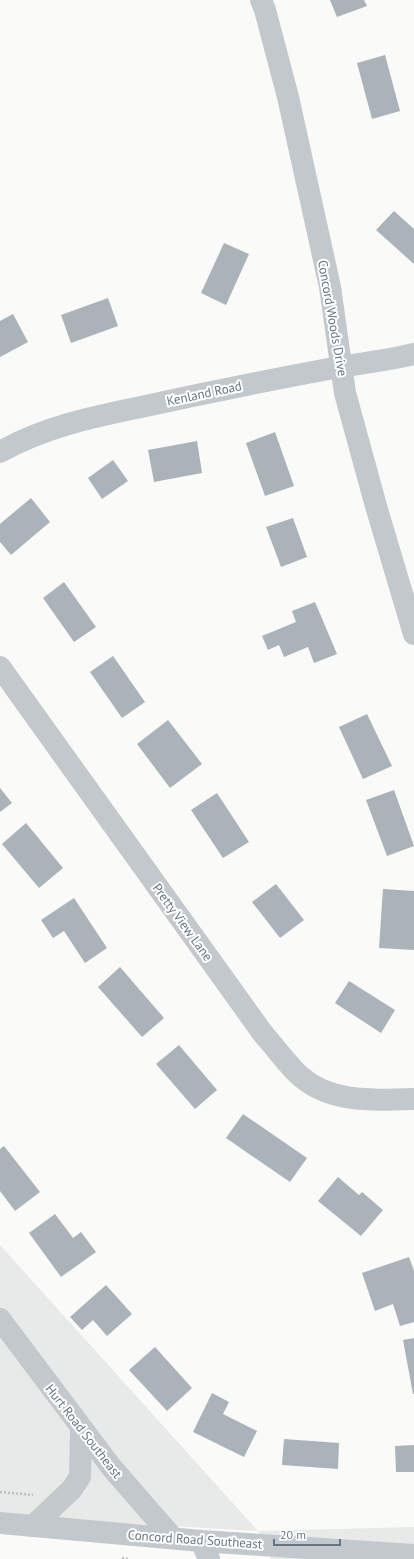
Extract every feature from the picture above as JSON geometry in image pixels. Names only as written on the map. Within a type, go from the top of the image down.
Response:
[{"type":"street","name":"Concord Woods Drive","points":[[261,0],[290,104],[330,287],[347,400],[376,506],[414,634]]},
{"type":"street","name":"Kenland Road","points":[[0,452],[32,436],[84,419],[219,390],[342,366],[394,359],[414,354]]},
{"type":"street","name":"Pretty View Lane","points":[[0,667],[264,1035],[301,1076],[328,1093],[367,1100],[414,1099]]},
{"type":"street","name":"Hurt Road Southeast","points":[[0,1319],[80,1428],[172,1538]]},
{"type":"street","points":[[33,1526],[72,1489],[80,1477],[80,1428]]},
{"type":"street","name":"Concord Road Southeast","points":[[0,1523],[172,1538],[205,1550],[414,1555]]},
{"type":"shaded area","points":[[0,1245],[258,1531],[0,1516]]},
{"type":"shaded area","points":[[414,1527],[414,1559],[271,1559],[258,1531]]},
{"type":"building","points":[[330,0],[364,0],[367,6],[337,17]]},
{"type":"building","points":[[385,55],[400,111],[372,119],[357,63]]},
{"type":"building","points":[[394,211],[414,229],[414,264],[376,230]]},
{"type":"building","points":[[224,243],[249,254],[226,305],[201,293]]},
{"type":"building","points":[[108,298],[118,326],[71,343],[61,315]]},
{"type":"building","points":[[13,314],[28,342],[0,357],[0,321]]},
{"type":"building","points":[[275,432],[294,486],[265,496],[246,443]]},
{"type":"building","points":[[197,441],[202,473],[154,482],[148,450]]},
{"type":"building","points":[[113,460],[128,481],[102,499],[88,478]]},
{"type":"building","points":[[31,498],[50,522],[11,555],[0,542],[0,524]]},
{"type":"building","points":[[293,518],[307,557],[281,567],[266,527]]},
{"type":"building","points":[[64,582],[96,627],[74,642],[43,598]]},
{"type":"building","points":[[315,602],[337,654],[314,663],[308,647],[284,657],[279,645],[268,650],[262,636],[296,622],[292,611]]},
{"type":"building","points":[[113,656],[145,702],[122,718],[90,672]]},
{"type":"building","points":[[367,714],[392,766],[363,779],[339,727]]},
{"type":"building","points":[[168,720],[202,764],[170,788],[137,744]]},
{"type":"building","points":[[0,788],[12,803],[0,812]]},
{"type":"building","points":[[394,790],[414,846],[387,856],[366,800]]},
{"type":"building","points":[[217,793],[249,842],[223,858],[191,810]]},
{"type":"building","points":[[26,823],[63,868],[39,888],[2,844]]},
{"type":"building","points":[[276,884],[304,920],[280,938],[252,902]]},
{"type":"building","points":[[383,889],[414,891],[414,950],[379,948]]},
{"type":"building","points":[[74,898],[107,948],[85,963],[64,931],[53,938],[41,920]]},
{"type":"building","points":[[120,967],[164,1018],[142,1037],[98,987]]},
{"type":"building","points":[[349,981],[395,1010],[381,1033],[335,1003]]},
{"type":"building","points":[[179,1045],[217,1090],[195,1109],[156,1064]]},
{"type":"building","points":[[243,1114],[307,1158],[290,1182],[226,1138]]},
{"type":"building","points":[[4,1146],[40,1192],[15,1211],[0,1191],[0,1149]]},
{"type":"building","points":[[338,1177],[359,1195],[362,1192],[383,1210],[361,1236],[318,1201]]},
{"type":"building","points":[[55,1214],[73,1238],[81,1232],[96,1252],[61,1277],[29,1233]]},
{"type":"building","points":[[409,1257],[414,1271],[414,1322],[400,1326],[393,1304],[375,1311],[362,1273]]},
{"type":"building","points":[[106,1285],[132,1314],[107,1336],[93,1320],[82,1330],[70,1317]]},
{"type":"building","points":[[414,1338],[414,1394],[413,1394],[403,1340]]},
{"type":"building","points":[[155,1347],[192,1388],[167,1411],[129,1370]]},
{"type":"building","points":[[212,1393],[229,1402],[223,1414],[257,1431],[244,1457],[193,1432]]},
{"type":"building","points":[[284,1439],[339,1443],[338,1469],[282,1465]]},
{"type":"building","points":[[414,1445],[414,1472],[396,1472],[395,1446]]}]
